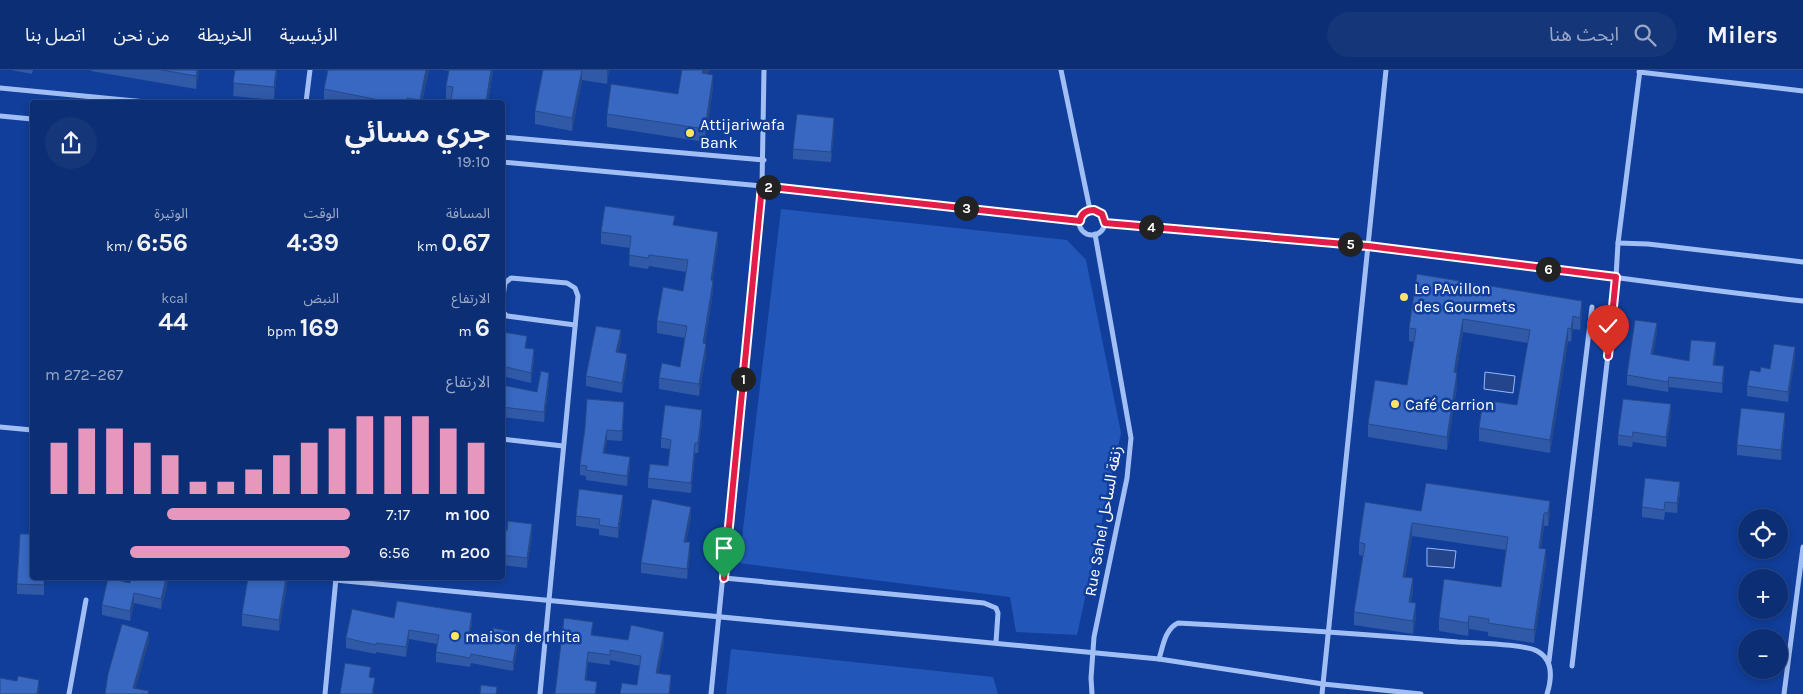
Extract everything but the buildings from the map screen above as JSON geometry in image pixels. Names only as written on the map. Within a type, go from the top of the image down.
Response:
[{"type":"street","points":[[306,100],[310,70]]},
{"type":"street","points":[[711,694],[762,186],[764,160],[764,70]]},
{"type":"street","points":[[1060,70],[1090,210]]},
{"type":"street","points":[[1322,694],[1386,70]]},
{"type":"street","points":[[1572,666],[1616,277],[1618,243],[1640,71],[1803,91]]},
{"type":"street","points":[[0,88],[125,100]]},
{"type":"street","points":[[0,116],[30,119]]},
{"type":"street","points":[[505,136],[764,160]]},
{"type":"street","points":[[505,162],[762,186],[1080,221]]},
{"type":"street","points":[[1090,210],[1099,211],[1105,223],[1101,231],[1095,234],[1088,234],[1081,228],[1080,221],[1082,215],[1090,210]]},
{"type":"street","points":[[1105,223],[1368,246],[1803,302]]},
{"type":"street","name":"Rue Sahel زنقة الساحل","points":[[1092,694],[1094,637],[1127,478],[1131,438],[1095,234]]},
{"type":"street","points":[[1618,243],[1648,244],[1803,262]]},
{"type":"street","points":[[505,283],[508,278],[567,283],[575,288],[577,292],[540,694]]},
{"type":"street","points":[[1548,662],[1592,307]]},
{"type":"street","points":[[505,314],[507,316],[575,325]]},
{"type":"street","points":[[0,427],[30,430]]},
{"type":"street","points":[[505,439],[563,446]]},
{"type":"street","points":[[1784,694],[1803,547]]},
{"type":"street","points":[[724,578],[984,603],[991,605],[998,613],[996,642]]},
{"type":"street","points":[[325,694],[335,580]]},
{"type":"street","points":[[345,580],[1159,659],[1323,684],[1421,694]]},
{"type":"street","points":[[70,694],[86,600]]},
{"type":"street","points":[[1159,659],[1168,631],[1178,623],[1329,631],[1532,649],[1545,657],[1548,662],[1551,673],[1547,694]]},
{"type":"shaded area","points":[[781,209],[1067,240],[1086,260],[1121,433],[1077,635],[1016,632],[1010,597],[739,563]]},
{"type":"shaded area","points":[[1485,372],[1515,376],[1513,393],[1484,389]]},
{"type":"shaded area","points":[[1427,548],[1456,551],[1454,568],[1427,566]]},
{"type":"shaded area","points":[[731,649],[993,677],[998,694],[726,694]]},
{"type":"place","name":"Attijariwafa Bank","points":[[690,133]]},
{"type":"place","name":"Le PAvillon des Gourmets","points":[[1404,297]]},
{"type":"place","name":"Café Carrion","points":[[1395,404]]},
{"type":"place","name":"maison de rhita","points":[[455,636]]},
{"type":"route","points":[[724,578],[762,186],[1080,221],[1085,212],[1094,210],[1102,214],[1105,218],[1105,223],[1368,246],[1616,277],[1608,356]]}]
